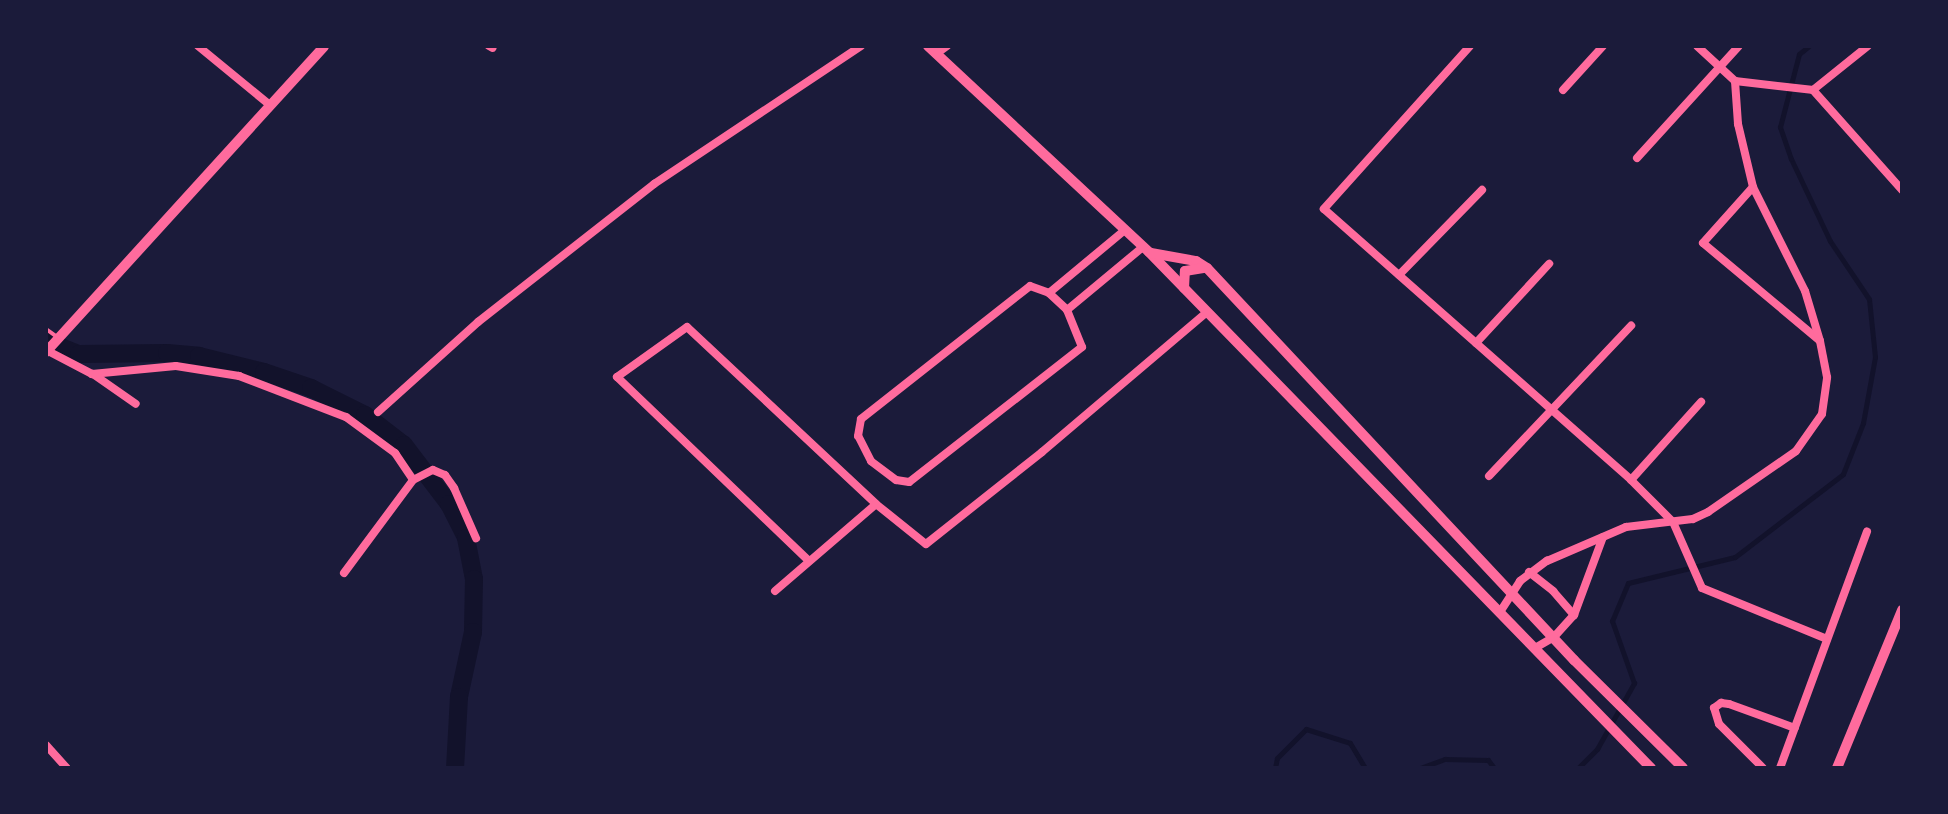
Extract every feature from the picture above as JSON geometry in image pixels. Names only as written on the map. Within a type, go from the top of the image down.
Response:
[{"type":"street","points":[[198,46],[271,106]]},
{"type":"street","points":[[136,404],[52,346],[324,46]]},
{"type":"street","points":[[378,412],[478,322],[654,184],[861,46]]},
{"type":"street","points":[[932,50],[947,46]]},
{"type":"street","points":[[1470,46],[1324,209],[1631,480],[1673,522],[1697,580],[1709,593],[1827,639]]},
{"type":"street","points":[[1563,90],[1603,46]]},
{"type":"street","points":[[1697,46],[1735,81],[1813,90],[1868,46]]},
{"type":"street","points":[[1637,158],[1739,46]]},
{"type":"street","points":[[932,50],[1146,250],[1651,768]]},
{"type":"street","points":[[1500,612],[1511,592],[1529,572],[1603,537],[1644,522],[1673,522],[1708,512],[1796,451],[1822,414],[1827,377],[1820,341],[1805,291],[1753,187],[1738,124],[1735,81]]},
{"type":"street","points":[[1813,90],[1902,190]]},
{"type":"street","points":[[1753,187],[1703,243],[1820,341]]},
{"type":"street","points":[[1399,275],[1482,190]]},
{"type":"street","points":[[1049,293],[1125,230]]},
{"type":"street","points":[[1067,310],[1146,250],[1196,261],[1207,268],[1511,592],[1683,768]]},
{"type":"street","points":[[1476,343],[1549,264]]},
{"type":"street","points":[[1184,288],[1185,271],[1207,268]]},
{"type":"street","points":[[1030,286],[1049,293],[1067,310],[1082,347],[909,482],[896,480],[871,461],[858,436],[861,419],[1030,286]]},
{"type":"street","points":[[809,561],[617,377],[687,327],[876,504],[926,544],[1054,443],[1207,312]]},
{"type":"street","points":[[1489,476],[1631,326]]},
{"type":"street","points":[[92,374],[176,366],[239,376],[346,417],[395,453],[418,478]]},
{"type":"street","points":[[1631,480],[1701,402]]},
{"type":"street","points":[[344,573],[418,478],[433,470],[445,475],[454,488],[476,538]]},
{"type":"street","points":[[775,591],[876,504]]},
{"type":"street","points":[[1780,768],[1867,532]]},
{"type":"street","points":[[1535,648],[1554,637],[1574,615],[1603,537]]},
{"type":"street","points":[[1529,572],[1553,591],[1574,615]]},
{"type":"street","points":[[1837,768],[1902,610]]},
{"type":"street","points":[[1763,768],[1719,724],[1714,708],[1721,703],[1729,704],[1795,728]]},
{"type":"street","points":[[46,746],[67,768]]},
{"type":"lane","points":[[46,329],[52,346]]},
{"type":"waterway","points":[[1578,768],[1597,749],[1634,683],[1612,621],[1628,583],[1735,557],[1843,474],[1863,423],[1875,357],[1869,299],[1830,241],[1791,159],[1780,127],[1799,54],[1809,46]]},
{"type":"waterway","points":[[46,341],[79,354],[167,353],[199,356],[264,372],[311,388],[365,415],[404,445],[449,504],[466,538],[474,579],[473,632],[459,697],[455,768]]},
{"type":"waterway","points":[[1275,768],[1277,758],[1306,729],[1350,743],[1365,768]]},
{"type":"waterway","points":[[1420,768],[1445,759],[1488,760],[1494,768]]}]
